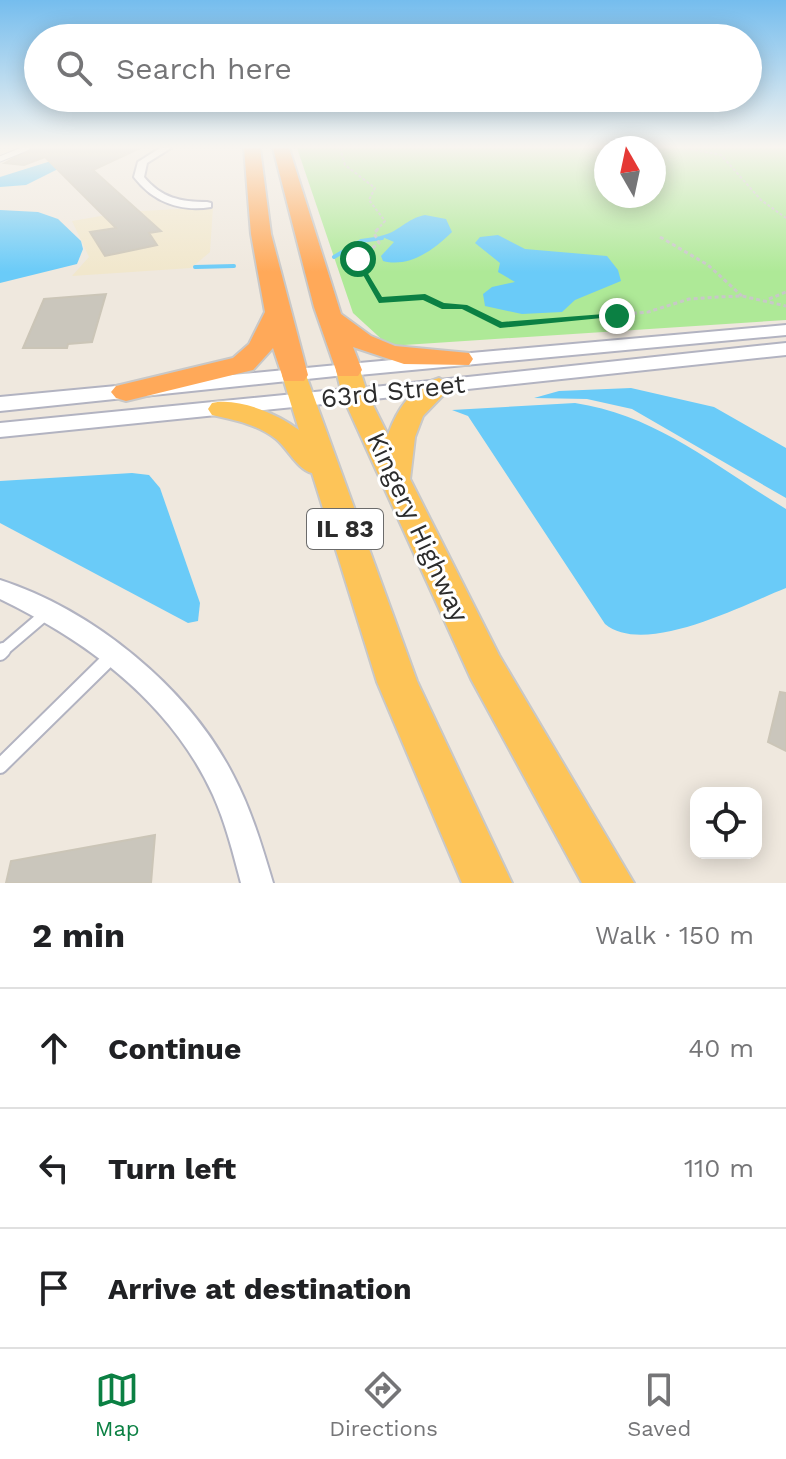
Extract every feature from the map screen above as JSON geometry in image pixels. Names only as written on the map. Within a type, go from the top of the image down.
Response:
[{"type":"highway","name":"IL 83","points":[[256,189],[277,312],[298,388],[397,682],[487,883]]},
{"type":"highway","name":"Kingery Highway","points":[[293,189],[352,382],[395,479],[485,667],[609,883]]},
{"type":"highway","points":[[126,392],[243,364],[260,348],[277,312]]},
{"type":"highway","points":[[330,318],[357,342],[376,352],[459,359]]},
{"type":"highway","points":[[395,479],[401,441],[412,408],[439,386]]},
{"type":"highway","points":[[221,409],[280,426],[294,437],[329,481]]},
{"type":"main road","name":"63rd Street","points":[[0,404],[126,392],[298,388],[352,382]]},
{"type":"main road","name":"63rd Street","points":[[0,430],[221,409],[298,388]]},
{"type":"street","points":[[150,189],[156,196],[173,204],[207,205]]},
{"type":"street","name":"63rd Street","points":[[352,382],[459,359],[786,330]]},
{"type":"street","name":"63rd Street","points":[[352,382],[439,386],[786,349]]},
{"type":"street","points":[[0,589],[50,610],[114,654],[153,686],[215,763],[249,845],[257,883]]},
{"type":"lane","points":[[0,653],[50,610]]},
{"type":"lane","points":[[0,766],[114,654]]},
{"type":"path","points":[[374,189],[369,200],[385,221],[374,235],[379,243],[358,259],[379,300],[425,297],[442,306],[463,307],[500,325],[648,312],[689,299],[742,296],[786,306]]},
{"type":"path","points":[[751,189],[786,218]]},
{"type":"path","points":[[660,237],[708,265],[742,296]]},
{"type":"path","points":[[767,300],[786,292]]},
{"type":"shaded area","points":[[213,207],[210,252],[191,268],[72,276],[89,257],[72,221],[124,212]]},
{"type":"green space","points":[[311,189],[594,189],[594,208],[666,208],[666,189],[786,189],[786,320],[389,346],[353,313]]},
{"type":"water","points":[[0,210],[38,212],[58,219],[81,241],[83,249],[77,264],[0,283]]},
{"type":"water","points":[[425,215],[446,219],[452,232],[421,256],[403,262],[383,261],[381,256],[394,242],[380,236]]},
{"type":"water","points":[[498,235],[525,249],[607,256],[618,270],[621,281],[575,300],[562,312],[522,314],[485,306],[483,294],[492,287],[515,282],[498,272],[500,263],[475,243],[480,237]]},
{"type":"water","points":[[631,388],[714,407],[786,448],[786,498],[632,409],[587,399],[534,398],[559,391]]},
{"type":"water","points":[[575,403],[605,409],[659,431],[786,509],[786,588],[720,616],[669,632],[644,635],[622,633],[605,624],[468,416],[452,410]]},
{"type":"water","points":[[132,473],[149,475],[160,488],[200,603],[198,621],[188,623],[0,523],[0,481]]},
{"type":"building","points":[[77,189],[114,189],[161,231],[149,233],[157,245],[105,256],[90,232],[116,228]]},
{"type":"building","points":[[106,294],[92,342],[68,344],[67,348],[23,348],[44,299]]},
{"type":"building","points":[[780,692],[786,693],[786,751],[768,742]]},
{"type":"building","points":[[155,835],[151,883],[6,883],[11,861]]},
{"type":"waterway","points":[[334,257],[361,241],[382,238]]},
{"type":"waterway","points":[[195,267],[234,266]]},
{"type":"route","points":[[358,259],[379,300],[425,297],[442,306],[474,311],[500,325],[617,316]]}]
